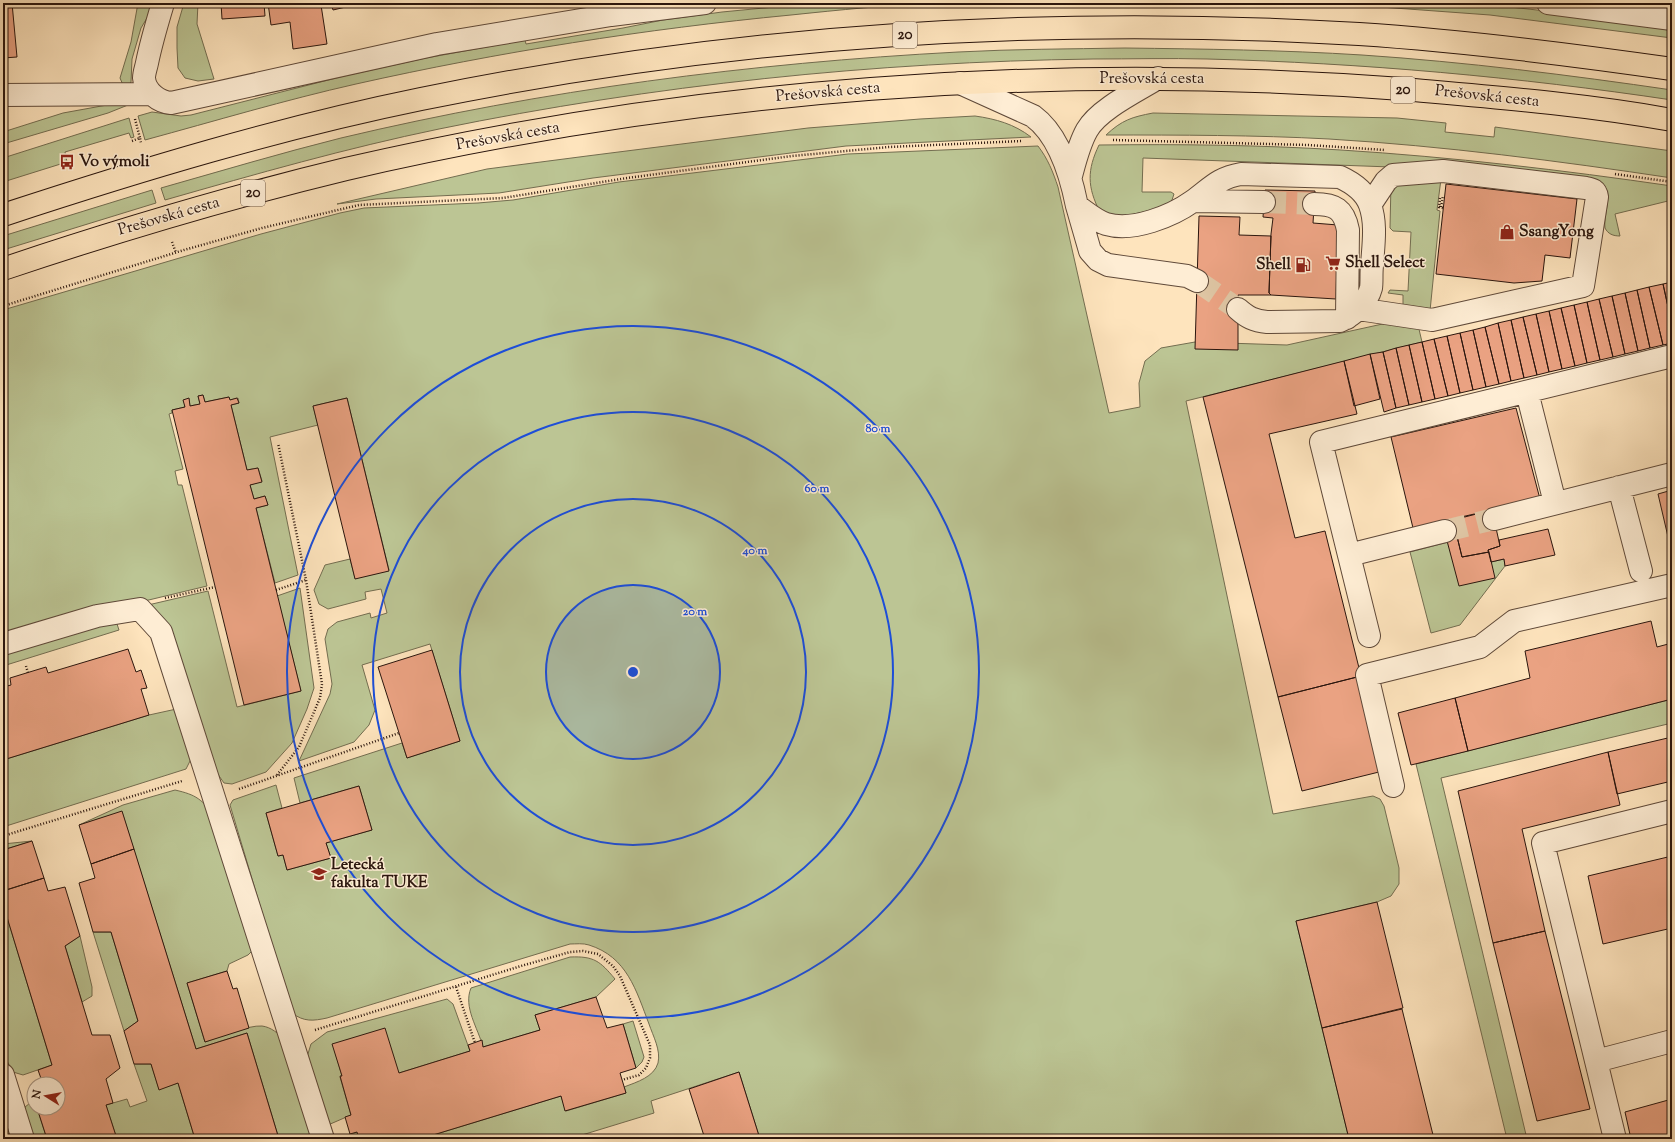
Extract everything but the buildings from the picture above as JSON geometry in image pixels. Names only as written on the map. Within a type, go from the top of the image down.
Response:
[{"type":"highway","name":"20","points":[[3,215],[172,162],[282,132],[422,99],[590,69],[696,54],[879,36],[987,31],[1124,28],[1283,30],[1361,34],[1486,45],[1672,69]]},
{"type":"highway","name":"Prešovská cesta","points":[[3,269],[164,217],[344,170],[446,148],[574,125],[728,102],[960,83],[1158,78],[1298,82],[1446,93],[1584,107],[1672,120]]},
{"type":"street","points":[[154,97],[146,86],[144,78],[149,51],[163,3]]},
{"type":"street","points":[[3,95],[154,97],[171,103],[437,44],[611,15],[705,3]]},
{"type":"street","points":[[1548,3],[1672,20]]},
{"type":"street","points":[[1071,176],[1082,140],[1094,120],[1103,112],[1158,78]]},
{"type":"street","points":[[960,83],[1033,116],[1048,129],[1071,176],[1077,206],[1090,251],[1098,260],[1108,265],[1187,276],[1197,281]]},
{"type":"street","points":[[1238,309],[1255,321],[1267,322],[1333,321],[1353,314],[1432,320],[1583,286],[1597,197],[1596,192],[1586,188],[1444,171],[1393,175],[1386,181],[1370,205]]},
{"type":"street","points":[[1077,206],[1105,224],[1126,226],[1170,215],[1193,201],[1228,176],[1241,174],[1340,177],[1352,182],[1362,191],[1370,205],[1374,220],[1371,288],[1365,300],[1353,314]]},
{"type":"street","points":[[1193,201],[1264,202]]},
{"type":"street","points":[[1314,204],[1334,206],[1341,212],[1346,220],[1348,230],[1353,314]]},
{"type":"street","points":[[1369,636],[1321,442],[1672,356]]},
{"type":"street","points":[[1527,392],[1555,503]]},
{"type":"street","points":[[1494,519],[1672,474]]},
{"type":"street","points":[[1619,487],[1641,571]]},
{"type":"street","points":[[1349,555],[1445,531]]},
{"type":"street","points":[[1393,786],[1367,675],[1480,647],[1514,621],[1672,585]]},
{"type":"street","points":[[3,644],[97,616],[140,609],[161,632],[323,1139]]},
{"type":"street","points":[[1615,1139],[1543,843],[1672,812]]},
{"type":"street","points":[[1596,1061],[1672,1041]]},
{"type":"street","points":[[3,1075],[23,1139]]},
{"type":"path","points":[[135,118],[140,138]]},
{"type":"path","points":[[1082,140],[1175,140],[1392,150]]},
{"type":"path","points":[[3,306],[184,250],[262,228],[359,205],[503,198],[627,178],[792,156],[889,147],[1054,141]]},
{"type":"path","points":[[1610,173],[1672,182]]},
{"type":"path","points":[[277,775],[299,747],[320,698],[322,684],[306,580],[278,443]]},
{"type":"path","points":[[276,590],[306,580]]},
{"type":"path","points":[[140,609],[146,603],[215,587]]},
{"type":"path","points":[[26,666],[28,672]]},
{"type":"path","points":[[214,797],[399,733]]},
{"type":"path","points":[[3,836],[206,773]]},
{"type":"path","points":[[291,1038],[570,952],[583,951],[598,954],[613,966],[620,976],[650,1045],[650,1058],[646,1068],[639,1075],[622,1080]]},
{"type":"path","points":[[456,988],[475,1043]]},
{"type":"green space","points":[[1443,2],[1513,7],[1672,29],[1672,38],[1490,15],[1326,3]]},
{"type":"green space","points":[[138,3],[156,3],[141,28],[132,59],[131,82],[129,85],[123,85],[120,78],[131,42]]},
{"type":"green space","points":[[184,3],[198,3],[197,24],[214,79],[198,81],[185,78],[178,68],[177,27]]},
{"type":"green space","points":[[816,3],[936,3],[864,8],[682,27],[518,52],[410,72],[329,90],[145,140],[138,116],[152,112],[181,116],[191,115],[344,76],[426,58],[525,40],[526,44],[663,20],[722,12]]},
{"type":"green space","points":[[1125,48],[1303,52],[1440,61],[1556,74],[1672,90],[1672,100],[1556,84],[1440,72],[1265,61],[1093,59],[928,65],[764,79],[682,88],[601,100],[520,113],[370,144],[165,200],[161,188],[318,144],[417,121],[494,106],[648,81],[725,71],[880,57],[979,51]]},
{"type":"green space","points":[[129,101],[128,105],[108,113],[3,144],[3,132],[63,113]]},
{"type":"green space","points":[[1153,113],[1397,118],[1446,123],[1445,132],[1494,137],[1495,127],[1672,151],[1672,178],[1501,155],[1372,142],[1273,137],[1106,135],[1117,126],[1128,120]]},
{"type":"green space","points":[[975,116],[1004,123],[1025,132],[1031,137],[846,146],[593,178],[499,193],[376,199],[337,204],[487,169],[808,128]]},
{"type":"green space","points":[[129,118],[134,137],[131,138],[129,133],[65,152],[67,162],[3,182],[3,158]]},
{"type":"green space","points":[[1099,145],[1281,147],[1341,150],[1466,160],[1548,169],[1672,186],[1672,200],[1615,214],[1620,236],[1617,236],[1609,233],[1605,228],[1608,196],[1603,185],[1598,181],[1391,167],[1143,158],[1142,192],[1171,192],[1174,194],[1172,200],[1165,207],[1117,218],[1100,212],[1091,186],[1090,178],[1092,162]]},
{"type":"green space","points":[[1038,146],[1050,166],[1058,187],[1109,413],[1140,407],[1139,383],[1145,361],[1161,348],[1195,342],[1287,345],[1387,323],[1418,325],[1422,342],[1186,401],[1273,814],[1373,796],[1380,799],[1384,806],[1399,868],[1399,884],[1391,896],[1377,902],[1296,921],[1349,1139],[760,1139],[739,1072],[651,1101],[654,1113],[582,1135],[583,1139],[420,1139],[561,1096],[566,1111],[626,1093],[624,1087],[653,1072],[659,1058],[658,1048],[634,987],[628,976],[613,958],[602,950],[584,944],[570,944],[327,1018],[309,1020],[296,1016],[292,1013],[230,805],[233,800],[276,785],[282,808],[266,813],[278,856],[283,855],[287,870],[331,858],[326,843],[372,830],[359,786],[300,803],[294,778],[402,743],[407,758],[460,741],[430,644],[362,665],[375,710],[369,725],[354,742],[299,761],[330,694],[332,684],[325,639],[328,629],[337,622],[370,613],[371,618],[387,613],[381,589],[365,592],[366,599],[328,609],[319,604],[314,590],[325,565],[350,559],[355,578],[389,570],[347,398],[313,406],[318,425],[270,437],[298,575],[275,583],[256,508],[268,505],[265,496],[254,499],[250,485],[262,481],[258,468],[247,470],[231,405],[239,403],[238,398],[230,400],[229,397],[205,402],[203,395],[198,396],[200,404],[190,406],[189,399],[184,400],[185,407],[172,410],[172,413],[169,414],[183,469],[175,471],[178,485],[182,485],[207,586],[3,635],[3,310],[261,234],[364,208],[513,200],[619,182],[848,154]]},
{"type":"green space","points":[[1441,179],[1437,210],[1440,211],[1430,311],[1403,308],[1403,295],[1388,293],[1390,290],[1408,291],[1411,232],[1393,231],[1390,228],[1391,183]]},
{"type":"green space","points":[[152,190],[156,203],[3,250],[3,236]]},
{"type":"green space","points":[[1448,542],[1491,562],[1504,559],[1505,566],[1460,625],[1431,633],[1410,552]]},
{"type":"green space","points":[[300,588],[314,688],[307,709],[292,743],[266,772],[232,784],[224,783],[217,773],[148,605],[208,591],[237,707],[301,691],[277,596]]},
{"type":"green space","points":[[116,621],[119,630],[3,666],[3,650]]},
{"type":"green space","points":[[1672,699],[1672,723],[1441,778],[1527,1139],[1507,1139],[1416,764]]},
{"type":"green space","points":[[181,708],[195,751],[186,769],[3,827],[3,760],[149,715]]},
{"type":"green space","points":[[175,790],[194,796],[216,817],[252,951],[248,955],[229,964],[227,971],[187,983],[205,1042],[256,1026],[269,1028],[280,1035],[285,1040],[316,1139],[279,1139],[247,1033],[196,1049],[122,812],[79,825],[123,805]]},
{"type":"green space","points":[[32,841],[3,850],[3,844]]},
{"type":"green space","points":[[3,904],[52,1065],[23,1075],[13,1072],[7,1061],[3,1047]]},
{"type":"green space","points":[[93,932],[111,932],[138,1021],[124,1031]]},
{"type":"green space","points":[[80,936],[92,987],[92,996],[82,1002],[65,946]]},
{"type":"green space","points":[[570,957],[585,957],[596,961],[615,979],[596,997],[535,1015],[540,1030],[483,1047],[470,1010],[469,995],[471,988]]},
{"type":"green space","points":[[447,999],[453,1004],[470,1051],[399,1073],[333,1045],[351,1115],[328,1125],[307,1057],[311,1044],[327,1032]]},
{"type":"green space","points":[[633,1021],[644,1057],[642,1062],[636,1068],[623,1024]]},
{"type":"green space","points":[[134,1064],[151,1064],[159,1089],[178,1083],[195,1139],[117,1139],[106,1105],[127,1099],[130,1107],[147,1101]]},
{"type":"green space","points":[[3,1101],[15,1139],[3,1139]]},
{"type":"green space","points":[[26,1106],[26,1116],[40,1116],[47,1139],[31,1139],[25,1118]]},
{"type":"green space","points":[[357,1132],[359,1139],[334,1139]]},
{"type":"tunnel","points":[[1264,202],[1314,204]]},
{"type":"tunnel","points":[[1197,281],[1238,309]]},
{"type":"tunnel","points":[[1445,531],[1494,519]]},
{"type":"place","name":"Vo výmoli","points":[[67,162]]},
{"type":"place","name":"SsangYong","points":[[1507,232]]},
{"type":"place","name":"Shell Select","points":[[1333,263]]},
{"type":"place","name":"Shell","points":[[1303,265]]},
{"type":"place","name":"Letecká fakulta TUKE","points":[[319,874]]}]
